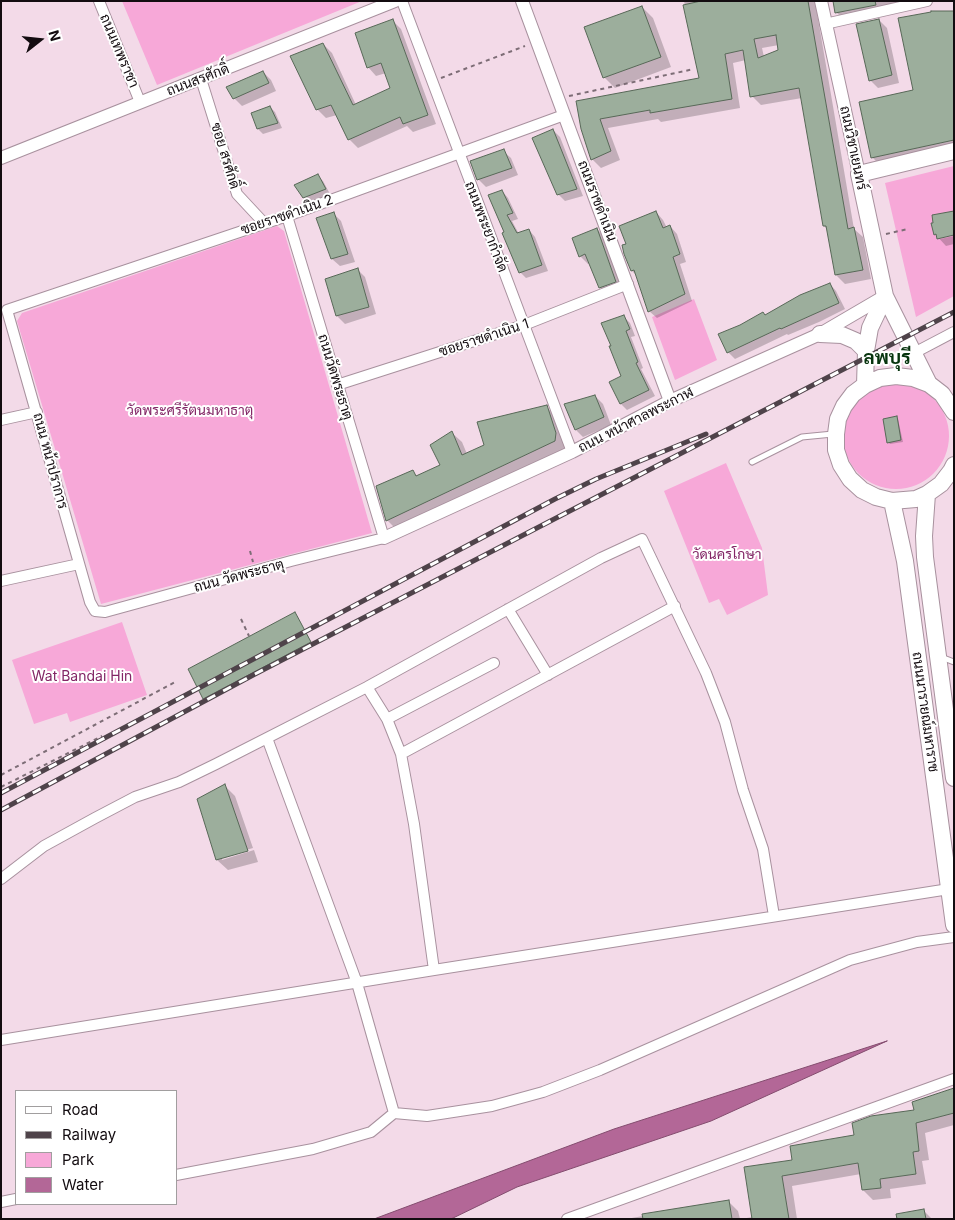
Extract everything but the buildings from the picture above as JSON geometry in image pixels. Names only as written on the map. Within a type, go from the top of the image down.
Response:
[{"type":"main road","points":[[859,174],[954,150]]},
{"type":"main road","name":"ถนนวิชาเยนทร์","points":[[859,174],[885,296],[929,384]]},
{"type":"main road","points":[[865,385],[866,351],[870,328],[885,296]]},
{"type":"main road","points":[[820,334],[842,335],[856,341],[866,351]]},
{"type":"main road","points":[[954,412],[942,394],[929,384],[913,378],[896,376],[880,378],[865,385],[853,394],[844,406],[838,419],[836,434],[836,450],[841,465],[850,479],[862,490],[876,497],[892,501],[904,501],[927,494],[941,484],[954,465]]},
{"type":"main road","name":"ถนนนารายณ์มหาราช","points":[[927,494],[924,536],[946,659],[954,778]]},
{"type":"main road","name":"ถนนนารายณ์มหาราช","points":[[892,501],[905,560],[954,925]]},
{"type":"street","name":"ถนนเทพราชา","points":[[98,1],[140,102]]},
{"type":"street","name":"ถนนสรศักดิ์","points":[[1,158],[395,1]]},
{"type":"street","name":"ถนนพระยากำจัด","points":[[402,1],[572,452]]},
{"type":"street","name":"ถนนราชดำเนิน","points":[[522,1],[670,401]]},
{"type":"street","name":"ถนนวิชาเยนทร์","points":[[820,1],[859,174]]},
{"type":"street","points":[[826,24],[926,1]]},
{"type":"street","name":"ซอย สรศักดิ์","points":[[201,79],[237,194],[264,223]]},
{"type":"street","name":"ซอยราชดำเนิน 2","points":[[7,310],[287,216],[458,152],[564,115]]},
{"type":"street","name":"ถนนวัดพระธาตุ","points":[[287,216],[384,538]]},
{"type":"street","name":"ซอยราชดำเนิน 1","points":[[337,385],[524,325],[628,284]]},
{"type":"street","name":"ถนน หน้าศาลพระกาฬ","points":[[384,538],[572,452],[670,401],[820,334],[885,296]]},
{"type":"street","name":"ถนน หน้าปราการ","points":[[7,310],[90,602],[95,611]]},
{"type":"street","points":[[914,353],[954,332]]},
{"type":"street","points":[[1,420],[37,412]]},
{"type":"street","name":"ถนน วัดพระธาตุ","points":[[95,611],[105,612],[291,561],[384,538]]},
{"type":"street","points":[[1,879],[44,846],[95,818],[135,797],[179,782],[267,738],[367,686],[601,558],[642,539],[706,673],[724,722],[762,849],[774,916]]},
{"type":"street","points":[[1,581],[79,564]]},
{"type":"street","points":[[401,754],[675,606]]},
{"type":"street","points":[[508,609],[548,675]]},
{"type":"street","points":[[387,719],[494,663]]},
{"type":"street","points":[[367,686],[387,719],[401,754],[414,824],[434,970]]},
{"type":"street","points":[[267,738],[357,983],[394,1113]]},
{"type":"street","points":[[1,1040],[949,889]]},
{"type":"street","points":[[178,1175],[313,1149],[371,1132],[394,1113],[427,1116],[492,1106],[542,1092],[609,1066],[850,960],[917,942],[954,937]]},
{"type":"street","points":[[567,1219],[954,1079]]},
{"type":"street","points":[[1,1202],[15,1200]]},
{"type":"lane","points":[[752,462],[802,437],[836,434]]},
{"type":"path","points":[[432,82],[537,42]]},
{"type":"path","points":[[558,99],[694,69]]},
{"type":"path","points":[[897,232],[908,229]]},
{"type":"path","points":[[241,619],[249,636]]},
{"type":"path","points":[[1,775],[177,681]]},
{"type":"path","points":[[1,787],[102,736]]},
{"type":"green space","points":[[122,1],[362,1],[157,85]]},
{"type":"green space","points":[[954,166],[954,296],[916,317],[885,183]]},
{"type":"green space","name":"วัดพระศรีรัตนมหาธาตุ","points":[[277,226],[284,231],[372,533],[101,604],[17,321],[22,313]]},
{"type":"green space","points":[[694,299],[717,360],[675,380],[652,317]]},
{"type":"green space","points":[[896,383],[916,387],[934,398],[945,416],[949,436],[945,456],[934,474],[916,485],[896,489],[876,485],[858,474],[847,456],[843,436],[847,416],[858,398],[876,387]]},
{"type":"green space","name":"วัดนครโกษา","points":[[726,463],[762,548],[768,595],[727,615],[719,599],[709,603],[664,491]]},
{"type":"green space","name":"Wat Bandai Hin","points":[[122,622],[147,695],[70,722],[67,713],[34,724],[12,660]]},
{"type":"water","points":[[887,1041],[711,1121],[517,1187],[451,1219],[374,1219],[614,1129]]},
{"type":"railway","points":[[1,810],[255,674],[954,312]]},
{"type":"railway","points":[[1,793],[555,499],[596,479],[706,434]]},
{"type":"district","name":"ลพบุรี","points":[[887,358]]}]
